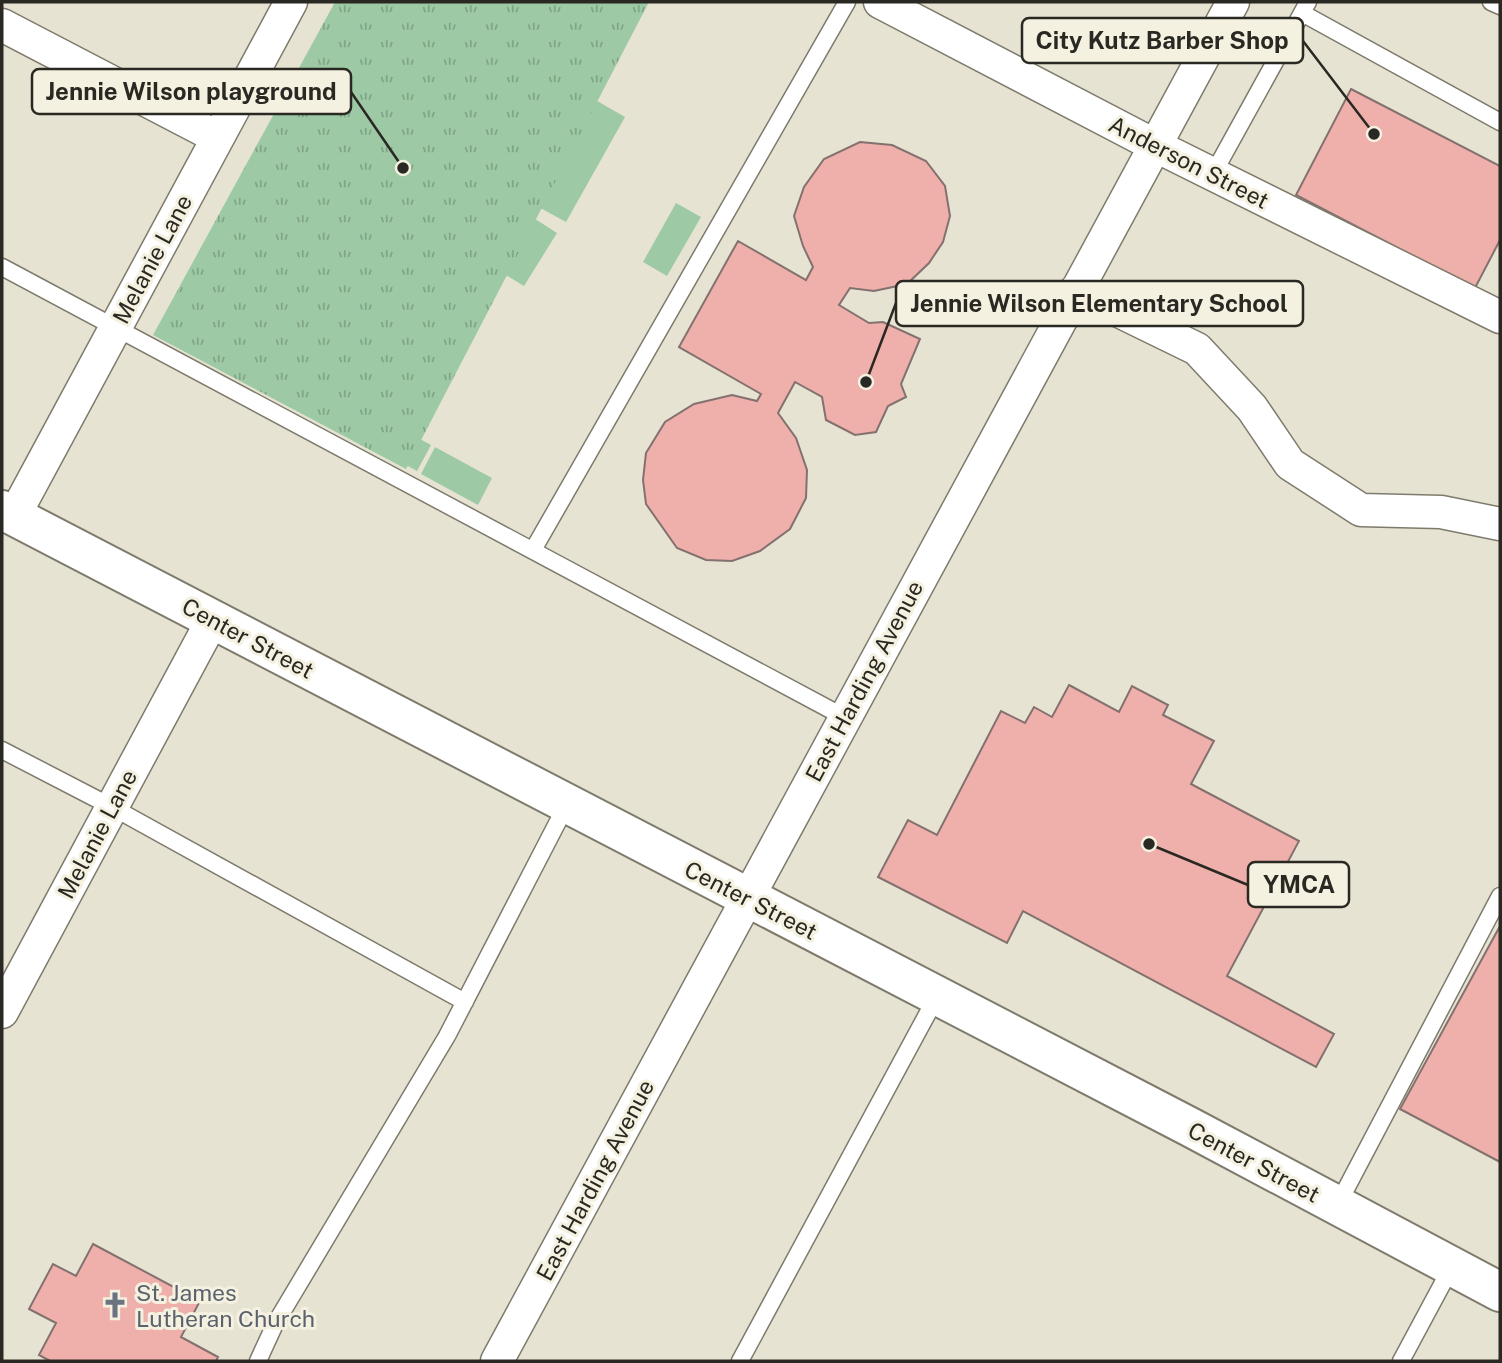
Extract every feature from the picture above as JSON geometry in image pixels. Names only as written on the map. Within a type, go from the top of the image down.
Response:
[{"type":"street","name":"Melanie Lane","points":[[8,513],[115,327],[291,2]]},
{"type":"street","name":"Anderson Street","points":[[880,2],[1154,145],[1500,317]]},
{"type":"street","name":"East Harding Avenue","points":[[497,1361],[1233,2]]},
{"type":"street","points":[[2,25],[217,137]]},
{"type":"street","points":[[1076,290],[1197,349],[1252,408],[1290,464],[1362,510],[1441,512],[1500,524]]},
{"type":"street","name":"Center Street","points":[[8,513],[1500,1292]]},
{"type":"street","name":"Melanie Lane","points":[[4,1003],[213,619]]},
{"type":"lane","points":[[533,550],[847,2]]},
{"type":"lane","points":[[1491,2],[1500,6]]},
{"type":"lane","points":[[1213,174],[1305,7],[1500,122]]},
{"type":"lane","points":[[2,267],[844,717]]},
{"type":"lane","points":[[2,750],[112,807],[465,1002]]},
{"type":"lane","points":[[258,1361],[275,1324],[465,1002],[567,804]]},
{"type":"lane","points":[[1337,1206],[1500,896]]},
{"type":"lane","points":[[740,1361],[937,996]]},
{"type":"lane","points":[[1401,1361],[1452,1266]]},
{"type":"green space","points":[[335,2],[649,2],[406,469],[153,335]]},
{"type":"green space","points":[[592,98],[625,117],[566,222],[533,204]]},
{"type":"green space","points":[[676,203],[701,217],[667,276],[643,262]]},
{"type":"green space","points":[[529,215],[557,233],[524,286],[496,269]]},
{"type":"green space","points":[[374,414],[431,445],[417,471],[360,440]]},
{"type":"green space","points":[[435,447],[492,478],[478,505],[421,474]]},
{"type":"building","points":[[1351,89],[1500,166],[1500,240],[1475,288],[1296,195]]},
{"type":"building","points":[[860,142],[892,145],[926,161],[945,186],[950,216],[943,242],[929,263],[907,284],[874,291],[850,288],[839,305],[869,323],[883,322],[920,339],[901,384],[906,397],[888,406],[876,432],[855,435],[826,420],[822,397],[795,382],[778,413],[796,438],[807,470],[806,498],[790,529],[760,551],[732,561],[706,560],[677,548],[646,504],[643,480],[646,453],[665,422],[694,404],[732,395],[757,401],[761,394],[679,347],[738,241],[806,280],[813,267],[794,216],[804,187],[824,159]]},
{"type":"building","points":[[1069,685],[1119,712],[1132,686],[1168,705],[1163,715],[1214,741],[1191,784],[1299,841],[1227,976],[1334,1034],[1316,1067],[1023,911],[1007,943],[878,877],[908,820],[937,835],[1001,711],[1025,723],[1034,707],[1052,717]]},
{"type":"building","points":[[1500,926],[1500,1162],[1400,1109]]},
{"type":"building","name":"St. James Lutheran Church","points":[[93,1244],[200,1301],[181,1337],[218,1357],[216,1361],[50,1361],[39,1355],[56,1323],[29,1309],[53,1264],[76,1276]]},
{"type":"place","name":"City Kutz Barber Shop","points":[[1374,134]]},
{"type":"place","name":"Jennie Wilson playground","points":[[403,168]]},
{"type":"place","name":"Jennie Wilson Elementary School","points":[[866,382]]},
{"type":"place","name":"YMCA","points":[[1149,844]]},
{"type":"place","name":"St. James Lutheran Church","points":[[115,1305]]}]
